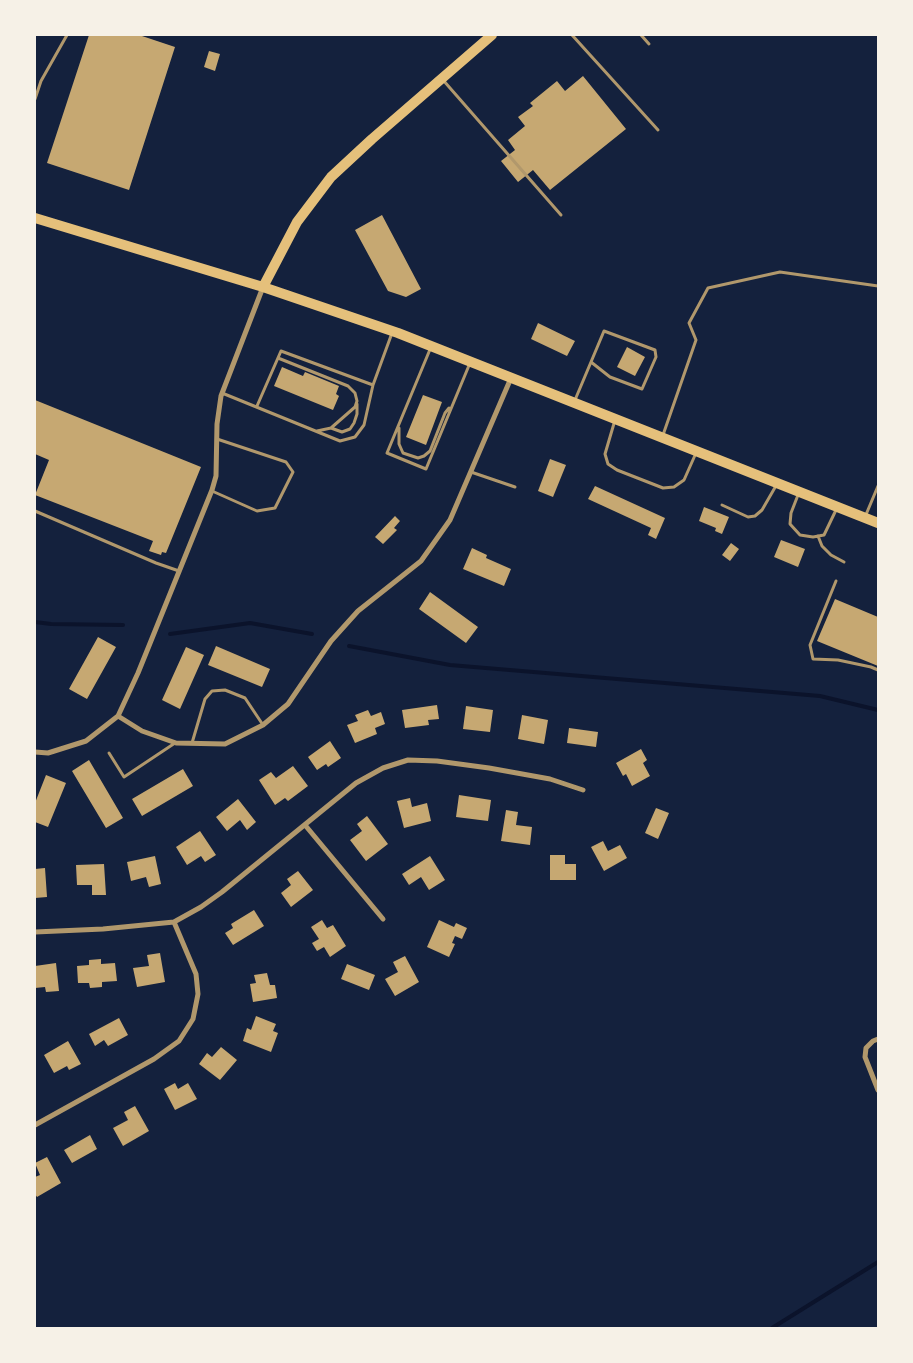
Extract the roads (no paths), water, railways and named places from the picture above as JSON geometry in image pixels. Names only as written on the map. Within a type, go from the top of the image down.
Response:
[{"type":"main road","points":[[263,287],[297,222],[331,177],[492,35]]},
{"type":"main road","points":[[35,218],[263,287],[393,332],[878,523]]},
{"type":"street","points":[[35,752],[48,753],[86,741],[118,716],[138,673],[212,491],[216,476],[217,424],[222,393],[263,287]]},
{"type":"street","points":[[118,716],[142,731],[176,743],[225,744],[263,725],[288,704],[331,641],[358,611],[421,561],[450,520],[511,378]]},
{"type":"street","points":[[35,932],[103,929],[174,922],[201,907],[222,892],[356,783],[383,768],[408,760],[437,761],[489,768],[550,779],[583,790]]},
{"type":"street","points":[[305,825],[382,919]]},
{"type":"street","points":[[35,1125],[154,1059],[179,1041],[193,1019],[198,994],[196,974],[174,922]]},
{"type":"street","points":[[878,1039],[866,1048],[865,1057],[878,1090]]},
{"type":"lane","points":[[35,98],[41,80],[67,35]]},
{"type":"lane","points":[[572,35],[658,130]]},
{"type":"lane","points":[[641,35],[649,44]]},
{"type":"lane","points":[[442,79],[561,215]]},
{"type":"lane","points":[[662,438],[696,340],[689,323],[708,288],[780,272],[878,286]]},
{"type":"lane","points":[[574,403],[604,330],[654,350],[656,357],[642,389],[610,377],[591,362]]},
{"type":"lane","points":[[222,393],[340,441],[355,437],[364,425],[372,385],[393,332]]},
{"type":"lane","points":[[431,346],[387,453],[426,469],[470,362]]},
{"type":"lane","points":[[257,406],[281,351],[372,385]]},
{"type":"lane","points":[[278,358],[348,386],[355,393],[357,414],[350,429],[342,432],[331,428]]},
{"type":"lane","points":[[316,431],[331,428],[355,407],[357,401]]},
{"type":"lane","points":[[399,425],[399,444],[403,453],[418,458],[424,456],[430,451],[445,413],[453,404]]},
{"type":"lane","points":[[615,419],[605,454],[608,464],[617,470],[663,488],[674,487],[684,480],[696,451]]},
{"type":"lane","points":[[212,491],[257,511],[275,508],[293,472],[286,462],[217,439]]},
{"type":"lane","points":[[471,472],[515,487]]},
{"type":"lane","points":[[722,505],[748,517],[755,516],[762,510],[778,484]]},
{"type":"lane","points":[[865,518],[878,486]]},
{"type":"lane","points":[[800,492],[791,512],[790,524],[800,535],[813,537],[824,535],[838,507]]},
{"type":"lane","points":[[35,511],[179,571]]},
{"type":"lane","points":[[818,536],[822,546],[831,555],[844,562]]},
{"type":"lane","points":[[836,581],[810,646],[813,659],[838,660],[878,670]]},
{"type":"lane","points":[[192,743],[205,699],[212,691],[225,690],[245,698],[263,725]]},
{"type":"lane","points":[[109,753],[124,777],[176,743]]},
{"type":"waterway","points":[[35,622],[123,625]]},
{"type":"waterway","points":[[170,634],[250,623],[312,634]]},
{"type":"waterway","points":[[349,646],[450,665],[820,696],[878,710]]},
{"type":"waterway","points":[[772,1328],[878,1262]]}]
